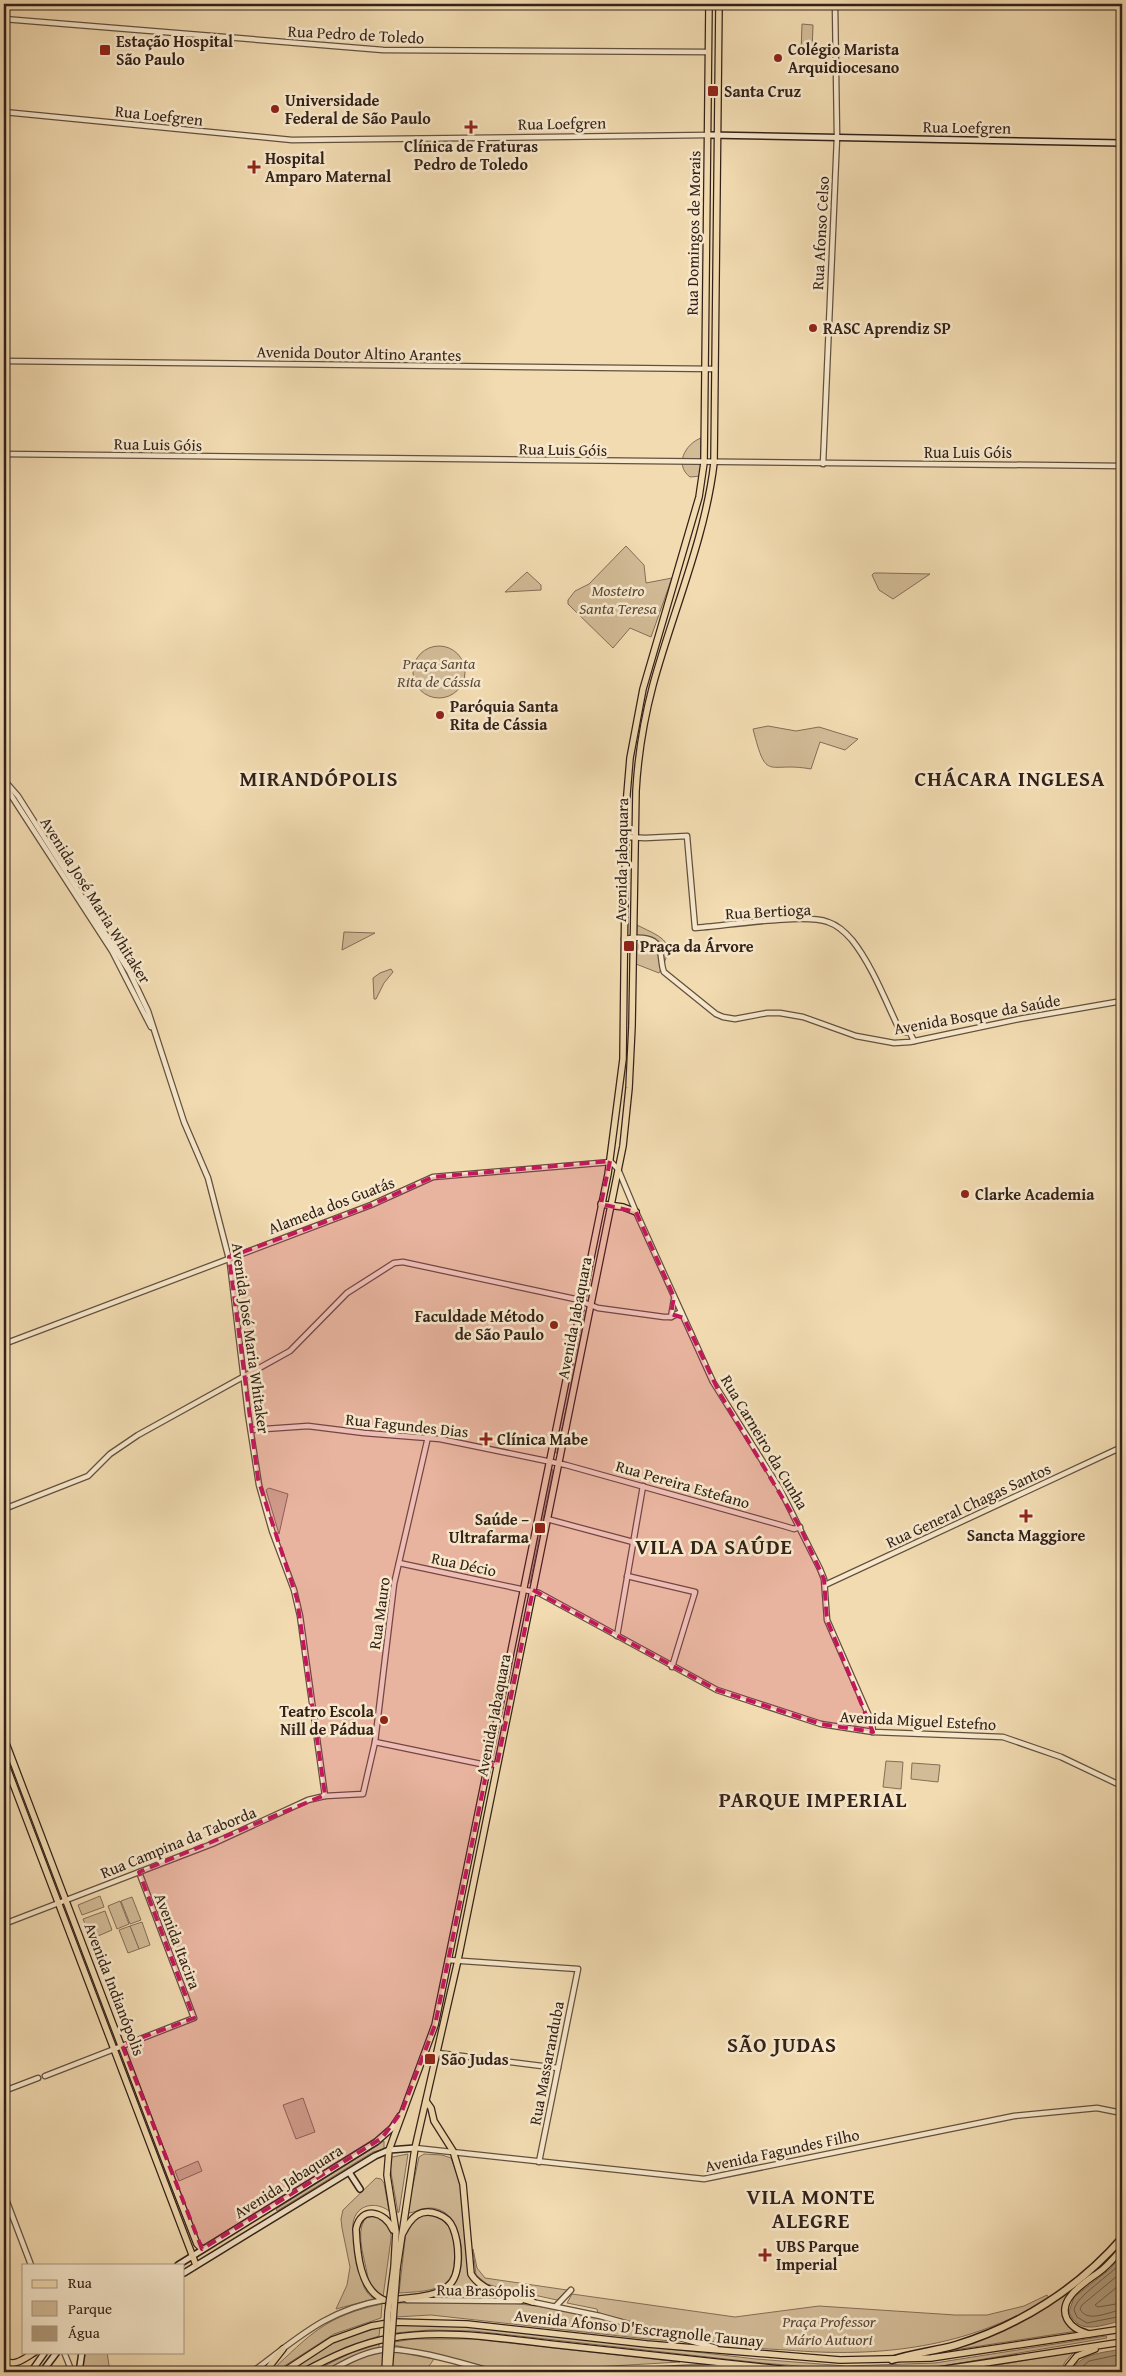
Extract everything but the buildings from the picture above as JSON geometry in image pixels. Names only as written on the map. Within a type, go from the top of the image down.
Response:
[{"type":"highway","points":[[892,2360],[955,2345],[1006,2325],[1047,2303],[1071,2286],[1101,2260],[1122,2238]]},
{"type":"main road","name":"Rua Domingos de Morais","points":[[704,463],[709,4]]},
{"type":"main road","name":"Rua Domingos de Morais","points":[[714,463],[719,4]]},
{"type":"main road","name":"Rua Loefgren","points":[[708,135],[1122,143]]},
{"type":"main road","name":"Avenida Jabaquara","points":[[389,2150],[432,2034],[610,1161],[623,1059],[628,776],[643,689],[692,528],[704,463]]},
{"type":"main road","name":"Avenida Jabaquara","points":[[185,2271],[389,2150],[415,2148],[458,1960],[618,1169],[629,1088],[637,777],[644,727],[653,686],[709,499],[714,463]]},
{"type":"main road","points":[[601,1204],[636,1212]]},
{"type":"main road","name":"Avenida Indianópolis","points":[[4,1738],[176,2190],[197,2244],[202,2250]]},
{"type":"main road","name":"Avenida Indianópolis","points":[[4,1760],[196,2265]]},
{"type":"main road","points":[[426,2101],[431,2108],[434,2121],[453,2151],[466,2196],[471,2274],[475,2280],[488,2289],[534,2302]]},
{"type":"main road","name":"Avenida Jabaquara","points":[[180,2264],[382,2138],[392,2128],[402,2111]]},
{"type":"main road","points":[[385,2372],[388,2312],[415,2148]]},
{"type":"main road","points":[[389,2150],[387,2175],[396,2240],[389,2372]]},
{"type":"main road","points":[[350,2172],[360,2189]]},
{"type":"main road","points":[[263,2224],[270,2216],[268,2210]]},
{"type":"main road","points":[[392,2300],[444,2289],[454,2279],[458,2267],[453,2226],[444,2217],[429,2212],[422,2213],[413,2218],[401,2235]]},
{"type":"main road","points":[[384,2300],[373,2294],[364,2280],[356,2233],[357,2225],[367,2215],[378,2213],[388,2219],[396,2240]]},
{"type":"main road","points":[[1091,2335],[1073,2326],[1066,2316],[1066,2306],[1071,2295],[1105,2267],[1122,2249]]},
{"type":"main road","name":"Avenida Afonso D'Escragnolle Taunay","points":[[283,2372],[310,2352],[332,2340],[371,2326],[394,2322],[467,2324],[827,2360],[892,2360],[964,2354],[1122,2329]]},
{"type":"main road","name":"Avenida Afonso D'Escragnolle Taunay","points":[[304,2372],[344,2352],[374,2341],[409,2335],[479,2336],[807,2372]]},
{"type":"main road","points":[[926,2372],[1122,2342]]},
{"type":"main road","points":[[1064,2372],[1077,2356],[1115,2343]]},
{"type":"main road","points":[[265,2372],[283,2349]]},
{"type":"main road","points":[[4,2360],[10,2364],[16,2363],[32,2354]]},
{"type":"main road","points":[[32,2370],[44,2354]]},
{"type":"main road","points":[[42,2372],[56,2354]]},
{"type":"main road","points":[[79,2372],[82,2354]]},
{"type":"street","name":"Rua Afonso Celso","points":[[822,464],[837,137],[835,4]]},
{"type":"street","name":"Rua Pedro de Toledo","points":[[4,19],[297,45],[383,50],[708,52]]},
{"type":"street","name":"Rua Loefgren","points":[[4,112],[292,140],[708,135]]},
{"type":"street","name":"Avenida Doutor Altino Arantes","points":[[4,362],[715,369]]},
{"type":"street","name":"Rua Luis Góis","points":[[4,454],[1122,466]]},
{"type":"street","points":[[4,775],[14,790]]},
{"type":"street","name":"Avenida José Maria Whitaker","points":[[4,780],[14,790],[129,970],[148,1011],[162,1051],[162,1060],[184,1122],[208,1178],[229,1257],[251,1430],[264,1506],[294,1590],[300,1616],[325,1796]]},
{"type":"street","points":[[4,784],[112,951],[135,992],[162,1051]]},
{"type":"street","name":"Rua Bertioga","points":[[635,838],[687,836],[695,928],[816,919],[828,922],[843,931],[856,946],[900,1031],[910,1033],[914,1041]]},
{"type":"street","points":[[626,837],[635,838]]},
{"type":"street","points":[[624,939],[634,938]]},
{"type":"street","name":"Avenida Bosque da Saúde","points":[[634,938],[646,938],[657,944],[660,949],[664,972],[716,1014],[723,1017],[735,1019],[767,1013],[780,1013],[802,1017],[871,1039],[897,1043],[1030,1017],[1122,1002]]},
{"type":"street","points":[[610,1161],[618,1169]]},
{"type":"street","name":"Alameda dos Guatás","points":[[4,1344],[229,1257],[371,1205],[433,1177],[610,1161]]},
{"type":"street","name":"Rua Carneiro da Cunha","points":[[618,1169],[674,1297],[720,1394],[775,1479],[820,1569],[825,1585],[827,1620],[872,1723],[873,1732]]},
{"type":"street","points":[[4,1509],[88,1476],[110,1454],[138,1435],[245,1378],[296,1347],[347,1293],[394,1263],[402,1262],[511,1284],[591,1306],[684,1318]]},
{"type":"street","points":[[673,1316],[674,1297]]},
{"type":"street","points":[[673,1316],[681,1312]]},
{"type":"street","name":"Rua Fagundes Dias","points":[[251,1430],[308,1426],[364,1433],[428,1437],[559,1463]]},
{"type":"street","name":"Rua Mauro","points":[[363,1794],[376,1742],[390,1616],[399,1563],[428,1437]]},
{"type":"street","name":"Rua General Chagas Santos","points":[[825,1585],[1122,1448]]},
{"type":"street","name":"Rua Pereira Estefano","points":[[559,1463],[794,1529],[800,1527]]},
{"type":"street","points":[[617,1636],[643,1486]]},
{"type":"street","points":[[547,1519],[633,1542]]},
{"type":"street","name":"Rua Décio","points":[[399,1563],[523,1590]]},
{"type":"street","points":[[626,1576],[695,1592],[672,1667]]},
{"type":"street","name":"Avenida Miguel Estefno","points":[[523,1590],[539,1593],[717,1690],[821,1724],[873,1732],[1002,1737],[1061,1757],[1122,1786]]},
{"type":"street","points":[[376,1742],[497,1765]]},
{"type":"street","name":"Rua Campina da Taborda","points":[[4,1924],[212,1844],[308,1800],[325,1796],[363,1794]]},
{"type":"street","name":"Avenida Itacira","points":[[122,2045],[194,2018],[139,1872]]},
{"type":"street","points":[[448,1960],[458,1960]]},
{"type":"street","name":"Rua Massaranduba","points":[[458,1960],[578,1969],[539,2162]]},
{"type":"street","points":[[4,2091],[38,2078],[43,2080],[45,2076],[122,2045]]},
{"type":"street","points":[[438,2053],[558,2068]]},
{"type":"street","name":"Avenida Fagundes Filho","points":[[415,2148],[704,2179],[1014,2116],[1097,2108],[1122,2113]]},
{"type":"street","points":[[4,2194],[31,2264]]},
{"type":"street","points":[[556,2306],[571,2290]]},
{"type":"street","name":"Rua Brasópolis","points":[[252,2372],[328,2317],[347,2309],[384,2300],[534,2302],[734,2352]]},
{"type":"street","points":[[328,2372],[365,2355],[392,2349],[493,2372]]},
{"type":"street","points":[[65,2354],[72,2372]]},
{"type":"street","points":[[600,2372],[753,2367]]},
{"type":"highlighted area","points":[[610,1161],[601,1204],[636,1212],[674,1297],[671,1314],[684,1318],[720,1394],[800,1527],[824,1579],[827,1620],[873,1732],[821,1724],[717,1690],[533,1590],[497,1765],[488,1765],[435,2025],[402,2111],[382,2138],[202,2249],[122,2045],[194,2018],[139,1872],[325,1795],[297,1599],[258,1479],[229,1257],[371,1205],[433,1177]]},
{"type":"green space","points":[[802,24],[813,25],[812,52],[801,52]]},
{"type":"green space","points":[[701,438],[701,476],[690,477],[685,472],[682,461],[690,445]]},
{"type":"green space","name":"Mosteiro Santa Teresa","points":[[626,546],[644,565],[646,583],[672,578],[651,637],[630,628],[613,648],[568,604],[568,600],[575,591],[589,584]]},
{"type":"green space","points":[[527,572],[541,585],[541,590],[505,592]]},
{"type":"green space","points":[[874,573],[930,574],[893,599],[879,590],[872,575]]},
{"type":"green space","name":"Praça Santa Rita de Cássia","points":[[439,646],[449,648],[457,654],[463,662],[465,672],[463,682],[457,690],[449,696],[439,698],[429,696],[421,690],[415,682],[413,672],[415,662],[421,654],[429,648]]},
{"type":"green space","points":[[768,726],[796,731],[819,727],[858,739],[845,750],[820,742],[811,769],[771,767],[766,764],[762,757],[753,729]]},
{"type":"green space","name":"Praça da Árvore","points":[[637,925],[655,934],[665,942],[667,954],[659,973],[636,964]]},
{"type":"green space","points":[[344,932],[375,933],[342,950]]},
{"type":"green space","points":[[391,969],[393,972],[384,983],[376,999],[374,999],[373,978]]},
{"type":"green space","points":[[583,1310],[586,1311],[557,1453],[555,1452]]},
{"type":"green space","points":[[551,1469],[553,1470],[530,1583],[528,1583]]},
{"type":"green space","points":[[269,1488],[288,1494],[279,1534],[266,1490]]},
{"type":"green space","points":[[886,1761],[903,1762],[901,1789],[883,1787]]},
{"type":"green space","points":[[912,1763],[940,1765],[938,1782],[911,1779]]},
{"type":"green space","points":[[100,1896],[104,1907],[82,1915],[78,1905]]},
{"type":"green space","points":[[132,1897],[141,1920],[130,1924],[121,1901]]},
{"type":"green space","points":[[120,1901],[129,1924],[117,1929],[108,1906]]},
{"type":"green space","points":[[105,1911],[112,1930],[91,1939],[83,1919]]},
{"type":"green space","points":[[142,1922],[150,1945],[139,1949],[130,1926]]},
{"type":"green space","points":[[130,1926],[139,1949],[128,1953],[119,1930]]},
{"type":"green space","points":[[303,2098],[315,2132],[296,2139],[283,2105]]},
{"type":"green space","points":[[384,2141],[384,2149],[373,2152],[277,2211],[276,2209]]},
{"type":"green space","points":[[408,2154],[398,2213],[389,2161],[392,2157]]},
{"type":"green space","points":[[424,2154],[442,2155],[451,2158],[462,2187],[469,2275],[478,2286],[497,2295],[427,2296],[446,2289],[455,2282],[459,2275],[462,2254],[458,2232],[447,2215],[435,2208],[426,2208],[407,2213],[419,2157]]},
{"type":"green space","points":[[198,2161],[202,2171],[179,2181],[175,2171]]},
{"type":"green space","points":[[376,2178],[381,2179],[384,2183],[389,2211],[378,2206],[367,2206],[358,2212],[353,2223],[362,2282],[366,2291],[374,2299],[336,2309],[347,2285],[350,2267],[342,2228],[343,2210]]},
{"type":"green space","points":[[431,2213],[442,2217],[451,2229],[455,2249],[452,2276],[448,2282],[437,2288],[399,2293],[406,2231],[417,2216]]},
{"type":"green space","points":[[369,2215],[382,2215],[391,2231],[383,2297],[370,2285],[361,2245],[361,2228]]},
{"type":"green space","points":[[473,2249],[477,2268],[485,2278],[567,2290],[557,2300],[487,2284],[476,2275]]},
{"type":"green space","points":[[1071,2291],[1063,2308],[1077,2331],[941,2352],[998,2333]]},
{"type":"green space","name":"Praça Professor Mário Autuori","points":[[572,2294],[735,2317],[819,2306],[955,2315],[987,2315],[1024,2306],[1047,2295],[1049,2298],[1018,2315],[955,2339],[889,2350],[822,2352],[764,2349],[678,2334],[598,2313],[597,2309],[567,2303]]},
{"type":"green space","points":[[497,2302],[565,2311],[676,2339],[672,2341],[647,2339],[431,2315],[395,2317],[396,2303]]},
{"type":"green space","points":[[382,2304],[381,2318],[334,2334],[275,2372],[270,2372],[320,2328],[346,2314]]},
{"type":"green space","points":[[414,2322],[515,2331],[756,2359],[846,2366],[935,2363],[1106,2336],[1107,2338],[943,2366],[847,2370],[762,2363],[474,2331],[430,2330],[394,2333],[394,2323]]},
{"type":"green space","points":[[380,2327],[379,2336],[346,2347],[297,2372],[287,2372],[336,2341]]},
{"type":"green space","points":[[414,2339],[473,2339],[680,2362],[508,2372],[394,2345],[394,2342]]},
{"type":"green space","points":[[379,2344],[379,2348],[362,2353],[328,2369],[312,2372],[351,2353]]},
{"type":"green space","points":[[391,2351],[434,2359],[425,2372],[336,2372],[362,2357]]},
{"type":"green space","points":[[1074,2352],[1065,2362],[1060,2372],[955,2372]]},
{"type":"green space","points":[[84,2354],[107,2354],[110,2372],[80,2372]]},
{"type":"water","points":[[1122,2254],[1122,2321],[1085,2327],[1073,2320],[1069,2312],[1074,2297],[1110,2269]]},
{"type":"water","points":[[1122,2349],[1122,2372],[1070,2372],[1086,2357]]},
{"type":"railway","points":[[383,2372],[387,2307],[392,2267]]},
{"type":"place","name":"Estação Hospital São Paulo","points":[[105,50]]},
{"type":"place","name":"Colégio Marista Arquidiocesano","points":[[778,58]]},
{"type":"place","name":"Santa Cruz","points":[[713,91]]},
{"type":"place","name":"Universidade Federal de São Paulo","points":[[275,109]]},
{"type":"place","name":"Clínica de Fraturas Pedro de Toledo","points":[[471,127]]},
{"type":"place","name":"Hospital Amparo Maternal","points":[[254,167]]},
{"type":"place","name":"RASC Aprendiz SP","points":[[813,328]]},
{"type":"place","name":"Paróquia Santa Rita de Cássia","points":[[440,715]]},
{"type":"place","name":"Praça da Árvore","points":[[629,946]]},
{"type":"place","name":"Clarke Academia","points":[[965,1194]]},
{"type":"place","name":"Faculdade Método de São Paulo","points":[[554,1325]]},
{"type":"place","name":"Clínica Mabe","points":[[486,1439]]},
{"type":"place","name":"Sancta Maggiore","points":[[1026,1516]]},
{"type":"place","name":"Saúde – Ultrafarma","points":[[540,1528]]},
{"type":"place","name":"Teatro Escola Nill de Pádua","points":[[384,1720]]},
{"type":"place","name":"São Judas","points":[[430,2059]]},
{"type":"place","name":"UBS Parque Imperial","points":[[765,2255]]},
{"type":"district","name":"MIRANDÓPOLIS","points":[[319,778]]},
{"type":"district","name":"CHÁCARA INGLESA","points":[[1010,778]]},
{"type":"district","name":"VILA DA SAÚDE","points":[[714,1546]]},
{"type":"district","name":"PARQUE IMPERIAL","points":[[813,1799]]},
{"type":"district","name":"SÃO JUDAS","points":[[782,2044]]},
{"type":"district","name":"VILA MONTE ALEGRE","points":[[811,2208]]}]
